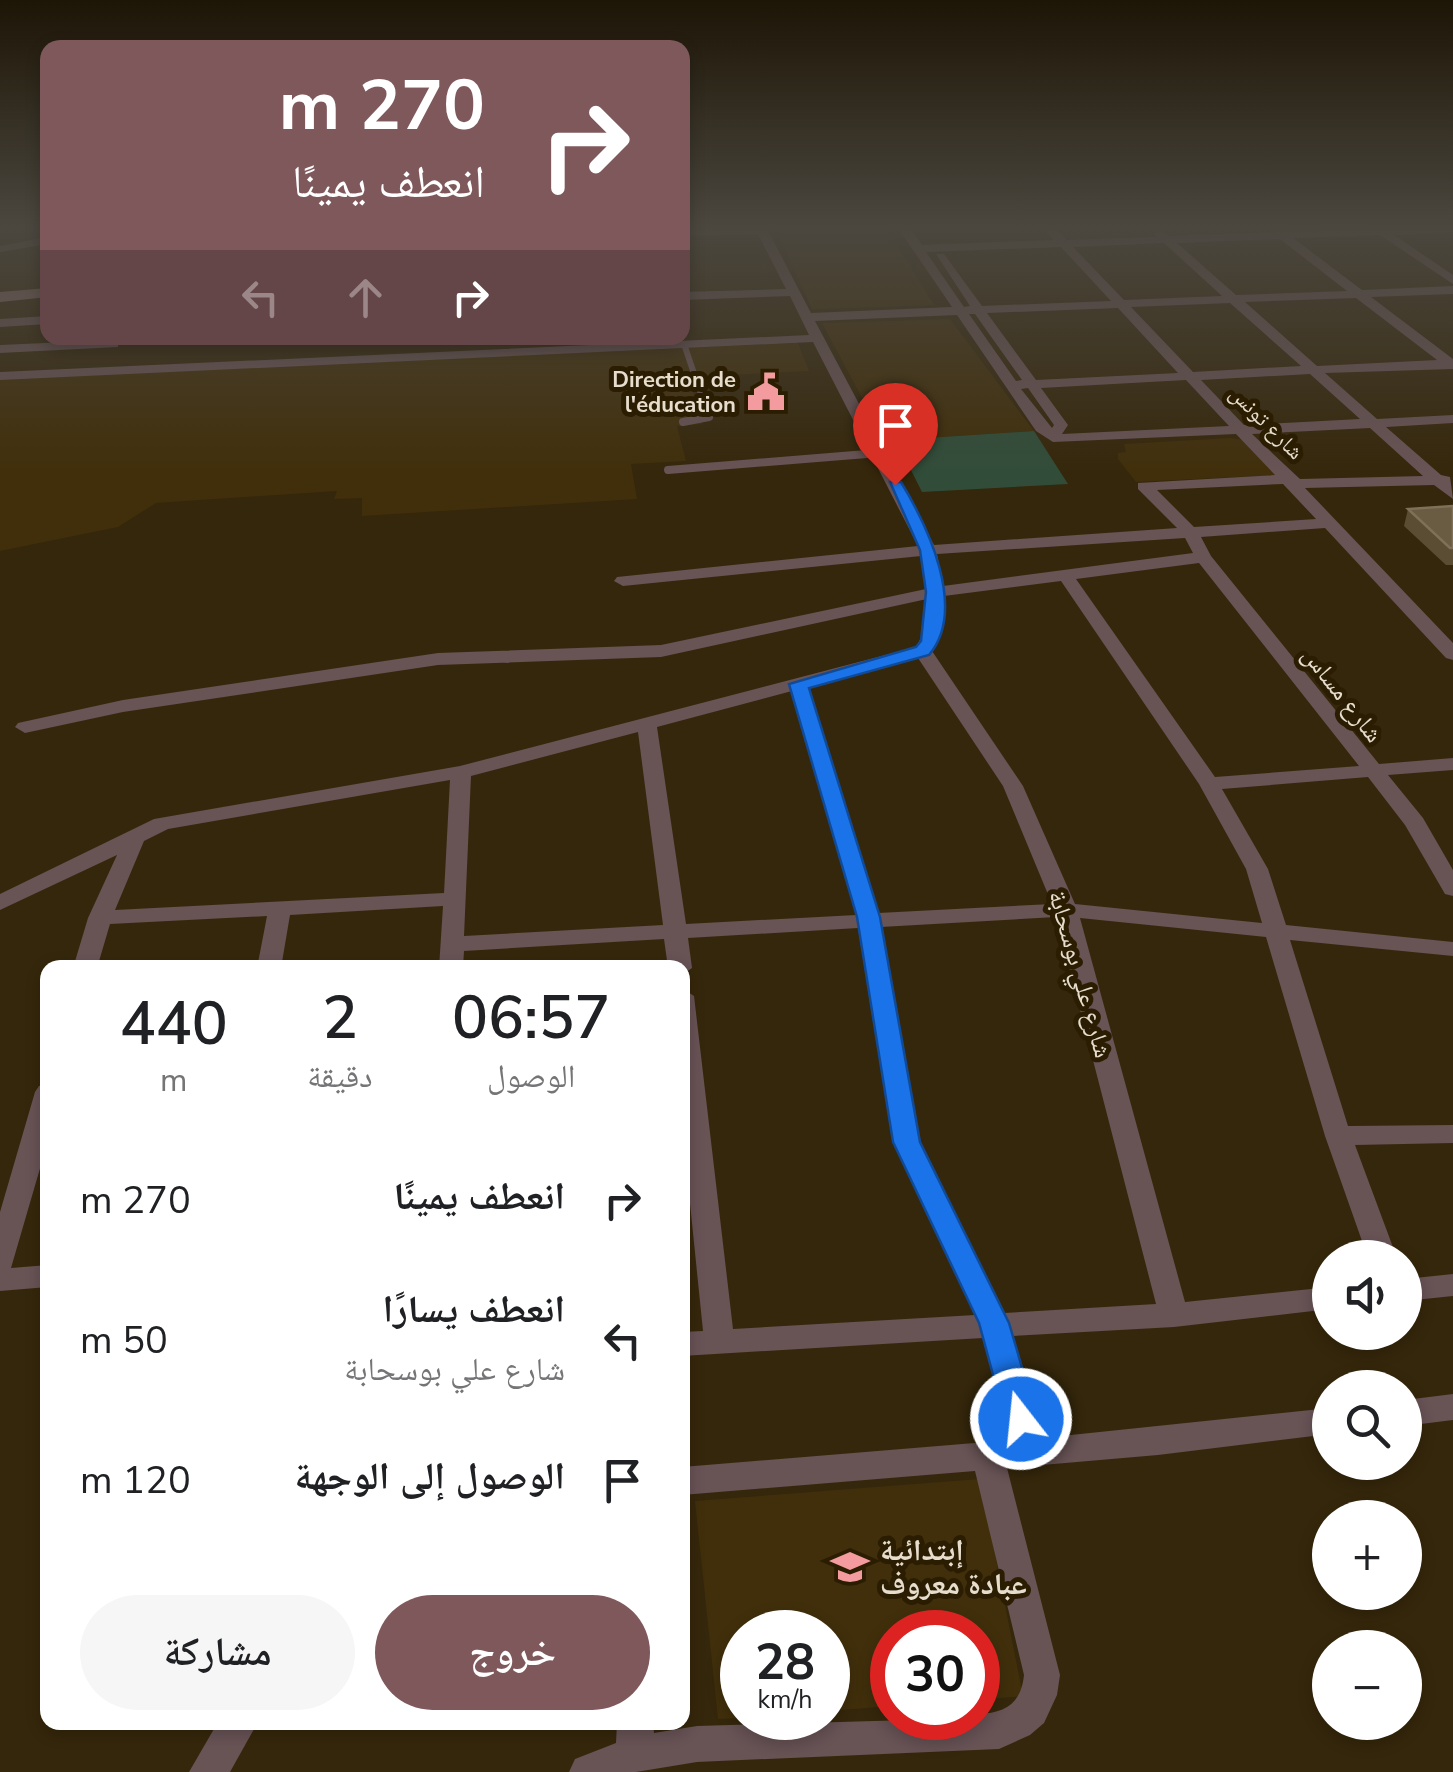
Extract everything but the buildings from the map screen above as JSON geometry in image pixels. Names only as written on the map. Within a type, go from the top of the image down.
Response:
[{"type":"street","points":[[0,903],[136,835],[192,816],[462,772],[922,651],[933,636],[935,592],[928,550],[804,308]]},
{"type":"street","points":[[959,308],[1041,428],[1058,438],[1453,419]]},
{"type":"street","points":[[978,308],[1062,425],[1058,438]]},
{"type":"street","points":[[810,317],[1082,308]]},
{"type":"street","name":"شارع تونس","points":[[1123,308],[1294,482],[1453,654]]},
{"type":"street","points":[[1242,308],[1308,370],[1446,480],[1453,494]]},
{"type":"street","points":[[1377,308],[1452,364]]},
{"type":"street","points":[[0,322],[40,320]]},
{"type":"street","points":[[690,342],[820,338]]},
{"type":"street","points":[[0,348],[49,345]]},
{"type":"street","points":[[100,371],[112,345]]},
{"type":"street","points":[[174,368],[182,345]]},
{"type":"street","points":[[419,345],[419,356]]},
{"type":"street","points":[[0,376],[174,368],[336,354],[419,356],[619,345]]},
{"type":"street","points":[[1013,385],[1452,364]]},
{"type":"street","points":[[1190,532],[1144,486],[1446,480]]},
{"type":"street","points":[[623,582],[928,550],[1331,522]]},
{"type":"street","name":"شارع مساس","points":[[1190,532],[1202,558],[1415,823],[1453,889]]},
{"type":"street","points":[[26,727],[123,706],[438,659],[676,649],[935,592],[1202,558]]},
{"type":"street","points":[[1066,576],[1209,784],[1257,869],[1338,1136],[1376,1240]]},
{"type":"street","name":"شارع علي بوسحابة","points":[[922,651],[1014,786],[1066,910],[1174,1314]]},
{"type":"street","points":[[799,684],[868,917],[906,1142],[994,1323],[1030,1450]]},
{"type":"street","points":[[647,726],[679,960]]},
{"type":"street","points":[[1209,784],[1453,764]]},
{"type":"street","points":[[462,772],[451,956],[676,930],[868,917],[1066,910],[1453,949]]},
{"type":"street","points":[[87,960],[100,918],[136,835]]},
{"type":"street","points":[[100,918],[452,900]]},
{"type":"street","points":[[270,960],[280,907]]},
{"type":"street","points":[[690,1101],[719,1341]]},
{"type":"street","points":[[0,1262],[40,1123]]},
{"type":"street","points":[[1338,1136],[1453,1134]]},
{"type":"street","points":[[0,1280],[40,1277]]},
{"type":"street","points":[[1422,1288],[1453,1285]]},
{"type":"street","points":[[690,1343],[1174,1314],[1312,1300]]},
{"type":"street","points":[[1422,1411],[1453,1408]]},
{"type":"street","points":[[690,1480],[988,1456],[1312,1423]]},
{"type":"street","points":[[588,1772],[635,1738],[697,1744],[999,1731],[1027,1716],[1041,1690],[1042,1674],[988,1456]]},
{"type":"street","points":[[208,1772],[235,1730]]},
{"type":"lane","points":[[675,345],[709,417],[682,422]]},
{"type":"lane","points":[[668,470],[879,453]]},
{"type":"shaded area","points":[[950,319],[1034,431],[896,440],[888,424],[876,424],[822,323]]},
{"type":"shaded area","points":[[798,343],[809,371],[689,377],[702,424],[677,426],[686,461],[631,464],[637,499],[362,516],[362,498],[334,499],[337,491],[156,503],[118,527],[0,551],[0,379]]},
{"type":"shaded area","points":[[1244,440],[1276,475],[1136,482],[1118,459],[1118,453],[1126,452],[1124,444]]},
{"type":"shaded area","name":"إبتدائية عبادة معروف","points":[[980,1479],[1023,1696],[1000,1698],[1000,1610],[870,1610],[870,1708],[850,1709],[850,1610],[720,1610],[718,1719],[695,1501]]},
{"type":"green space","points":[[1034,431],[1068,484],[922,492],[896,440]]},
{"type":"place","name":"Direction de l'éducation","points":[[766,392]]},
{"type":"place","name":"إبتدائية عبادة معروف","points":[[850,1567]]},
{"type":"route","points":[[895,485],[928,550],[935,592],[933,636],[922,651],[799,684],[868,917],[906,1142],[994,1323],[1021,1419]]}]
